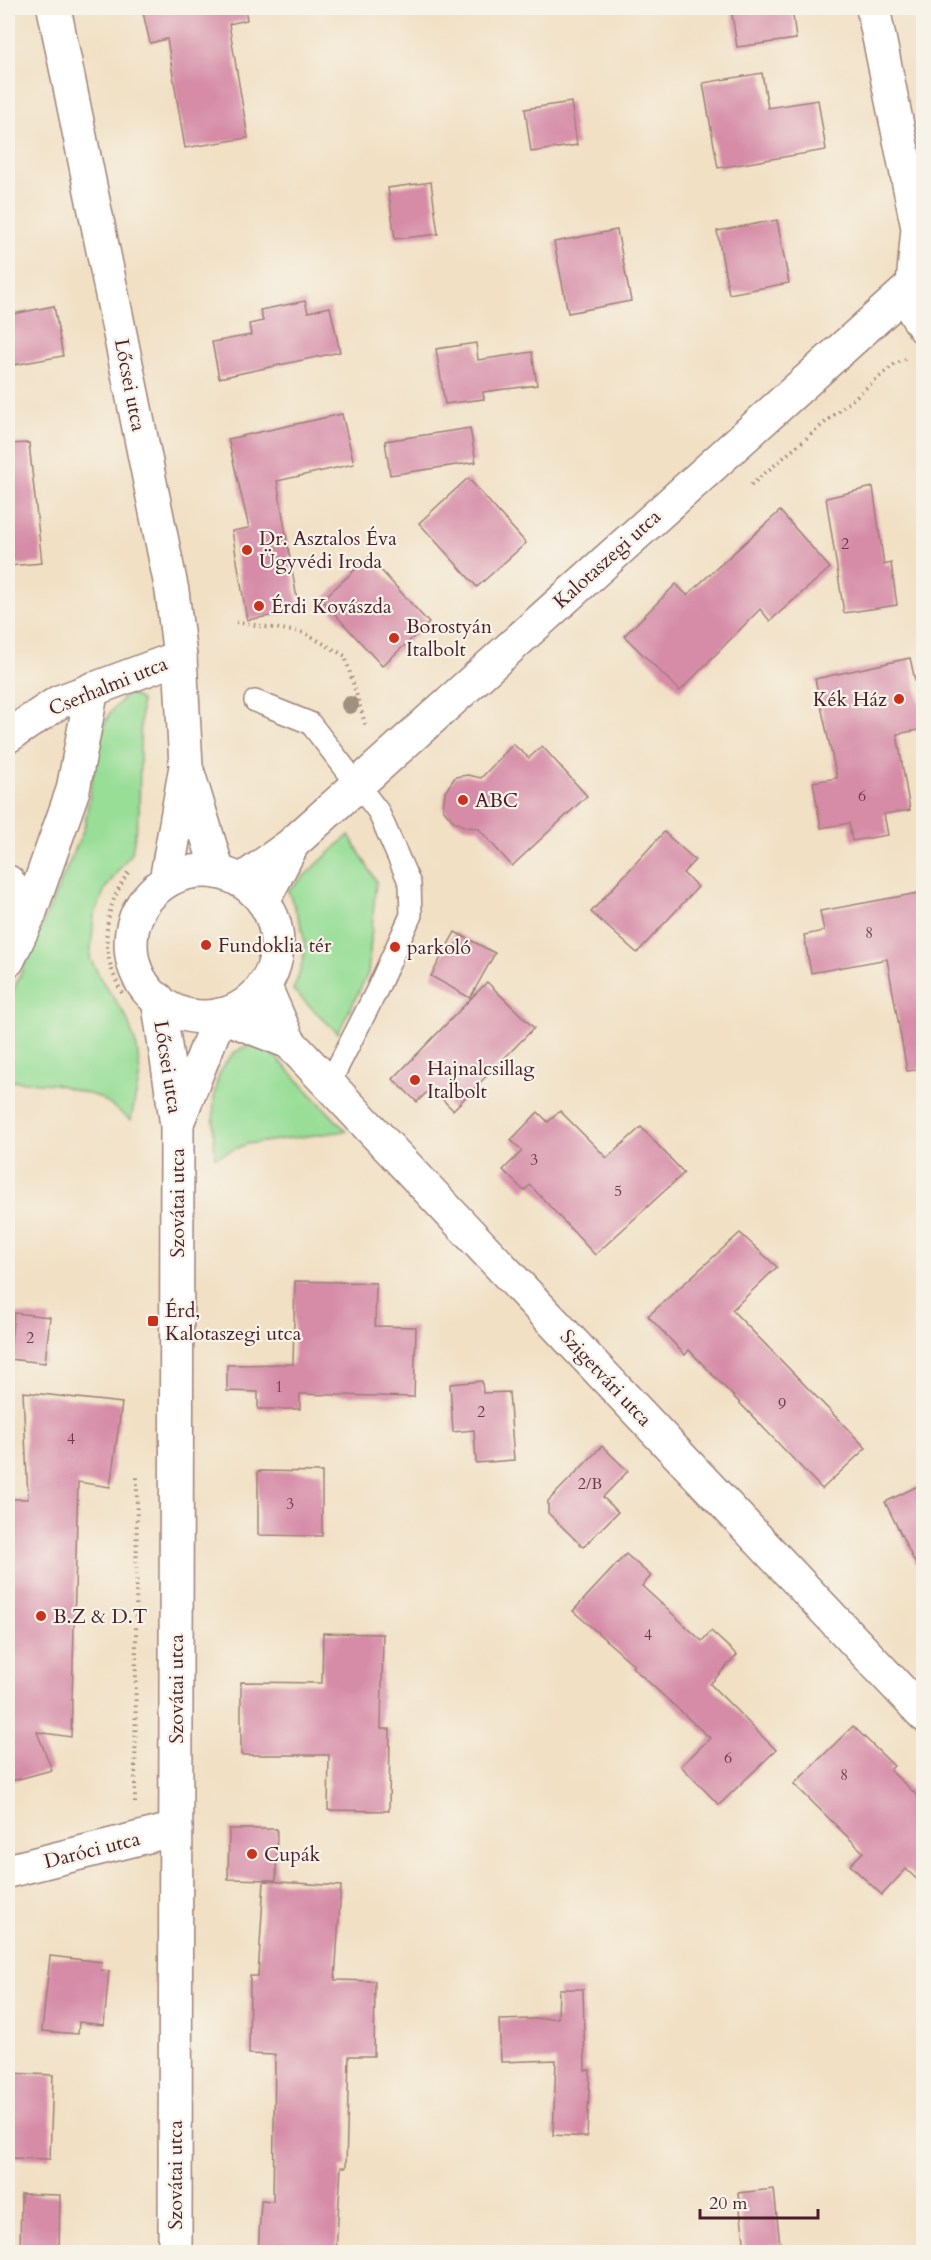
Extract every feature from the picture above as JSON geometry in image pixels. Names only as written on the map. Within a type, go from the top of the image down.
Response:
[{"type":"street","name":"Lőcsei utca","points":[[54,8],[172,591],[180,657],[186,766],[166,881]]},
{"type":"street","points":[[873,8],[918,228],[918,280],[915,313],[924,327]]},
{"type":"street","name":"Kalotaszegi utca","points":[[241,885],[292,844],[918,280]]},
{"type":"street","name":"Cserhalmi utca","points":[[8,736],[59,702],[180,657]]},
{"type":"street","points":[[8,960],[29,915],[73,790],[92,689]]},
{"type":"street","name":"Lőcsei utca","points":[[186,766],[241,885]]},
{"type":"street","points":[[200,871],[241,885],[271,914],[277,943],[271,972],[264,985],[244,1004],[220,1014],[207,1016],[181,1012],[158,999],[147,988],[136,968],[131,946],[132,930],[144,902],[166,881],[183,874],[200,871]]},
{"type":"street","points":[[8,882],[29,915]]},
{"type":"street","name":"Szigetvári utca","points":[[264,985],[289,1042],[924,1715]]},
{"type":"street","name":"Lőcsei utca","points":[[158,999],[177,1125]]},
{"type":"street","name":"Lőcsei utca","points":[[177,1125],[220,1014]]},
{"type":"street","name":"Szigetvári utca","points":[[220,1014],[289,1042]]},
{"type":"street","name":"Szovátai utca","points":[[175,2253],[177,1125]]},
{"type":"street","name":"Daróci utca","points":[[8,1871],[176,1829]]},
{"type":"lane","points":[[255,701],[310,723],[378,811],[410,884],[411,915],[376,992],[329,1084]]},
{"type":"path","points":[[236,622],[305,633],[345,656]]},
{"type":"green space","points":[[128,693],[141,700],[139,813],[132,852],[105,889],[94,916],[90,958],[102,981],[126,1016],[137,1048],[140,1074],[131,1120],[99,1097],[55,1084],[14,1081],[8,1083],[8,1003],[84,829],[99,739],[109,714]]},
{"type":"green space","points":[[349,835],[376,881],[368,973],[338,1033],[293,990],[303,962],[304,940],[299,918],[288,891]]},
{"type":"green space","points":[[261,1045],[276,1057],[346,1131],[247,1144],[215,1157],[214,1097],[222,1069],[230,1057],[242,1048]]},
{"type":"building","points":[[142,8],[245,8],[247,20],[229,24],[248,138],[185,148],[167,39],[150,43]]},
{"type":"building","points":[[731,8],[792,8],[796,39],[737,47]]},
{"type":"building","points":[[762,73],[768,108],[818,100],[826,150],[718,168],[703,83]]},
{"type":"building","points":[[571,102],[577,145],[531,152],[525,109]]},
{"type":"building","points":[[431,182],[438,234],[395,239],[388,188]]},
{"type":"building","points":[[777,220],[789,283],[729,294],[717,231]]},
{"type":"building","points":[[617,230],[631,301],[568,313],[554,242]]},
{"type":"building","points":[[305,301],[308,312],[330,307],[340,352],[219,378],[212,342],[251,335],[249,324],[263,321],[260,310]]},
{"type":"building","points":[[54,306],[63,356],[8,366],[8,315]]},
{"type":"building","points":[[476,343],[478,360],[532,352],[537,385],[483,392],[484,399],[445,404],[436,349]]},
{"type":"building","points":[[342,414],[354,464],[277,481],[299,611],[247,620],[232,531],[249,528],[228,439]]},
{"type":"building","points":[[470,428],[476,462],[390,475],[385,441]]},
{"type":"building","points":[[29,443],[42,563],[8,566],[8,444]]},
{"type":"building","points":[[468,478],[526,543],[477,587],[419,523]]},
{"type":"building","points":[[873,487],[884,565],[891,563],[897,605],[844,613],[826,498]]},
{"type":"building","points":[[780,511],[830,568],[770,621],[760,609],[680,691],[624,636],[676,584],[687,595]]},
{"type":"building","points":[[369,557],[429,623],[382,666],[322,600]]},
{"type":"building","points":[[910,658],[924,729],[897,734],[910,810],[884,814],[888,835],[852,841],[849,823],[821,828],[813,782],[837,778],[815,679]]},
{"type":"building","points":[[513,744],[529,758],[542,746],[587,796],[512,866],[478,828],[466,827],[453,821],[443,809],[445,792],[455,777],[468,775],[481,778]]},
{"type":"building","points":[[664,832],[695,860],[683,873],[698,887],[637,953],[591,912]]},
{"type":"building","points":[[924,892],[924,1069],[907,1071],[887,959],[811,973],[804,935],[824,931],[820,911]]},
{"type":"building","points":[[455,932],[495,953],[470,998],[431,976]]},
{"type":"building","points":[[487,982],[534,1028],[453,1110],[431,1088],[417,1102],[393,1079]]},
{"type":"building","points":[[560,1111],[607,1158],[641,1127],[684,1173],[595,1255],[530,1185],[524,1191],[503,1170],[522,1151],[511,1140],[538,1112],[548,1122]]},
{"type":"building","points":[[740,1233],[777,1267],[732,1310],[866,1448],[822,1489],[689,1350],[685,1355],[648,1316]]},
{"type":"building","points":[[295,1281],[376,1283],[375,1326],[416,1327],[414,1397],[300,1394],[300,1409],[258,1409],[258,1392],[227,1391],[227,1365],[293,1364]]},
{"type":"building","points":[[14,1313],[50,1317],[45,1363],[9,1359]]},
{"type":"building","points":[[482,1381],[483,1393],[509,1392],[514,1460],[476,1463],[474,1430],[453,1432],[450,1384]]},
{"type":"building","name":"B.Z & D.T","points":[[23,1392],[122,1403],[110,1487],[78,1482],[71,1737],[37,1732],[52,1770],[8,1782],[8,1499],[28,1499]]},
{"type":"building","points":[[602,1446],[628,1471],[603,1497],[618,1512],[583,1547],[548,1513],[548,1501]]},
{"type":"building","points":[[258,1471],[322,1472],[322,1536],[258,1535]]},
{"type":"building","points":[[924,1483],[924,1581],[885,1502]]},
{"type":"building","points":[[626,1554],[651,1576],[642,1586],[702,1641],[711,1631],[737,1655],[710,1684],[776,1750],[719,1805],[681,1766],[710,1738],[632,1667],[634,1665],[573,1611]]},
{"type":"building","points":[[323,1633],[383,1634],[381,1729],[390,1729],[389,1811],[328,1810],[329,1755],[241,1755],[241,1682],[322,1683]]},
{"type":"building","points":[[853,1726],[894,1766],[890,1770],[924,1802],[924,1886],[906,1869],[882,1895],[850,1865],[863,1852],[794,1784]]},
{"type":"building","name":"Cupák","points":[[229,1829],[277,1829],[276,1880],[228,1879]]},
{"type":"building","points":[[264,1881],[341,1886],[335,1980],[375,1981],[374,2056],[349,2056],[346,2167],[341,2167],[336,2253],[258,2253],[261,2200],[273,2201],[275,2055],[249,2054],[250,1976],[258,1976]]},
{"type":"building","points":[[50,1956],[102,1962],[101,1970],[109,1971],[104,2025],[79,2022],[78,2034],[42,2031]]},
{"type":"building","points":[[559,1989],[583,1989],[585,2070],[590,2070],[587,2137],[553,2135],[556,2060],[501,2062],[499,2020],[558,2018]]},
{"type":"building","points":[[8,2073],[53,2075],[50,2159],[8,2158]]},
{"type":"building","points":[[774,2189],[780,2245],[745,2249],[738,2193]]},
{"type":"building","points":[[21,2194],[60,2195],[59,2253],[20,2253]]},
{"type":"place","name":"Dr. Asztalos Éva Ügyvédi Iroda","points":[[247,550]]},
{"type":"place","name":"Érdi Kovászda","points":[[259,606]]},
{"type":"place","name":"Borostyán Italbolt","points":[[394,638]]},
{"type":"place","name":"Kék Ház","points":[[899,699]]},
{"type":"place","name":"ABC","points":[[463,800]]},
{"type":"place","name":"Fundoklia tér","points":[[206,945]]},
{"type":"place","name":"parkoló","points":[[395,947]]},
{"type":"place","name":"Hajnalcsillag Italbolt","points":[[415,1080]]},
{"type":"place","name":"Érd, Kalotaszegi utca","points":[[153,1321]]},
{"type":"place","name":"B.Z & D.T","points":[[41,1616]]},
{"type":"place","name":"Cupák","points":[[252,1854]]}]
